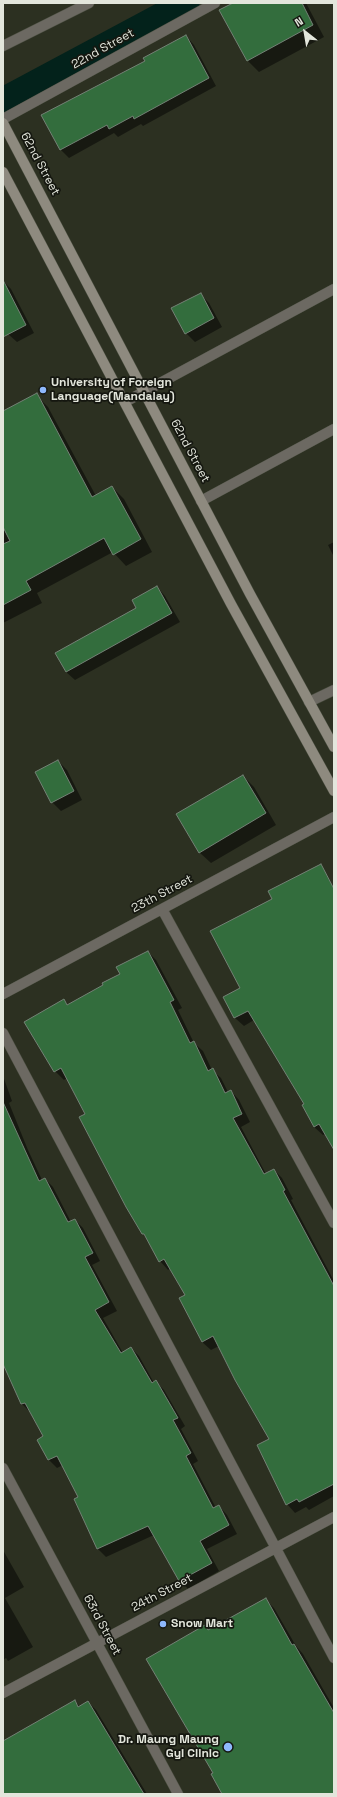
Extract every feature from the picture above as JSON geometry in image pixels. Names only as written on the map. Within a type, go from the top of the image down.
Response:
[{"type":"main road","name":"62nd Street","points":[[3,123],[201,501],[334,747]]},
{"type":"main road","points":[[3,172],[228,597],[334,791]]},
{"type":"street","points":[[3,46],[90,3]]},
{"type":"street","name":"22nd Street","points":[[3,119],[215,3]]},
{"type":"street","points":[[125,402],[334,288]]},
{"type":"street","points":[[201,501],[334,429]]},
{"type":"street","points":[[309,702],[334,690]]},
{"type":"street","name":"23th Street","points":[[3,994],[334,817]]},
{"type":"street","points":[[162,909],[334,1223]]},
{"type":"street","points":[[3,1032],[334,1658]]},
{"type":"street","name":"63rd Street","points":[[3,1468],[178,1794]]},
{"type":"street","name":"24th Street","points":[[3,1692],[334,1517]]},
{"type":"building","points":[[233,3],[302,3],[313,25],[247,61],[219,10]]},
{"type":"building","points":[[186,35],[209,78],[134,119],[133,116],[109,129],[107,125],[60,150],[41,115],[145,61],[143,58]]},
{"type":"building","points":[[3,280],[26,325],[3,337]]},
{"type":"building","points":[[201,293],[214,318],[185,334],[171,308]]},
{"type":"building","points":[[37,393],[92,497],[112,486],[141,539],[113,555],[104,538],[26,581],[31,590],[3,605],[3,544],[10,541],[3,527],[3,411]]},
{"type":"building","points":[[157,586],[172,613],[66,672],[55,653],[136,608],[132,600]]},
{"type":"building","points":[[58,760],[74,791],[51,803],[35,772]]},
{"type":"building","points":[[243,775],[266,813],[199,853],[176,814]]},
{"type":"building","points":[[321,864],[334,889],[334,1150],[319,1124],[314,1127],[302,1105],[304,1104],[248,1011],[234,1018],[223,997],[240,988],[210,931],[272,899],[268,891]]},
{"type":"building","points":[[148,951],[174,1000],[170,1002],[190,1043],[194,1041],[208,1071],[213,1068],[225,1093],[231,1090],[242,1114],[233,1118],[264,1174],[274,1169],[285,1190],[283,1191],[334,1286],[334,1484],[299,1502],[297,1499],[286,1505],[257,1445],[269,1439],[235,1380],[213,1336],[202,1342],[179,1298],[185,1295],[164,1259],[159,1262],[144,1234],[142,1234],[126,1207],[79,1117],[85,1114],[61,1068],[54,1072],[24,1022],[64,999],[67,1005],[103,985],[102,983],[120,974],[116,967]]},
{"type":"building","points":[[3,1102],[39,1181],[45,1178],[68,1222],[75,1219],[93,1253],[85,1257],[109,1302],[95,1310],[121,1353],[131,1347],[152,1383],[156,1380],[178,1418],[173,1420],[191,1453],[186,1456],[213,1508],[219,1505],[229,1525],[200,1541],[212,1563],[179,1581],[148,1526],[97,1549],[74,1499],[78,1497],[57,1456],[48,1460],[37,1440],[43,1436],[25,1403],[21,1404],[3,1364]]},
{"type":"building","points":[[266,1598],[292,1645],[294,1644],[334,1713],[334,1794],[222,1794],[211,1774],[213,1773],[146,1659],[205,1625],[208,1630]]},
{"type":"building","points":[[75,1700],[78,1707],[88,1701],[144,1794],[3,1794],[3,1741]]},
{"type":"waterway","points":[[3,101],[186,3]]},
{"type":"place","name":"University of Foreign Language(Mandalay)","points":[[43,390]]},
{"type":"place","name":"Snow Mart","points":[[163,1624]]},
{"type":"place","name":"Dr. Maung Maung Gyi Clinic","points":[[228,1747]]}]
